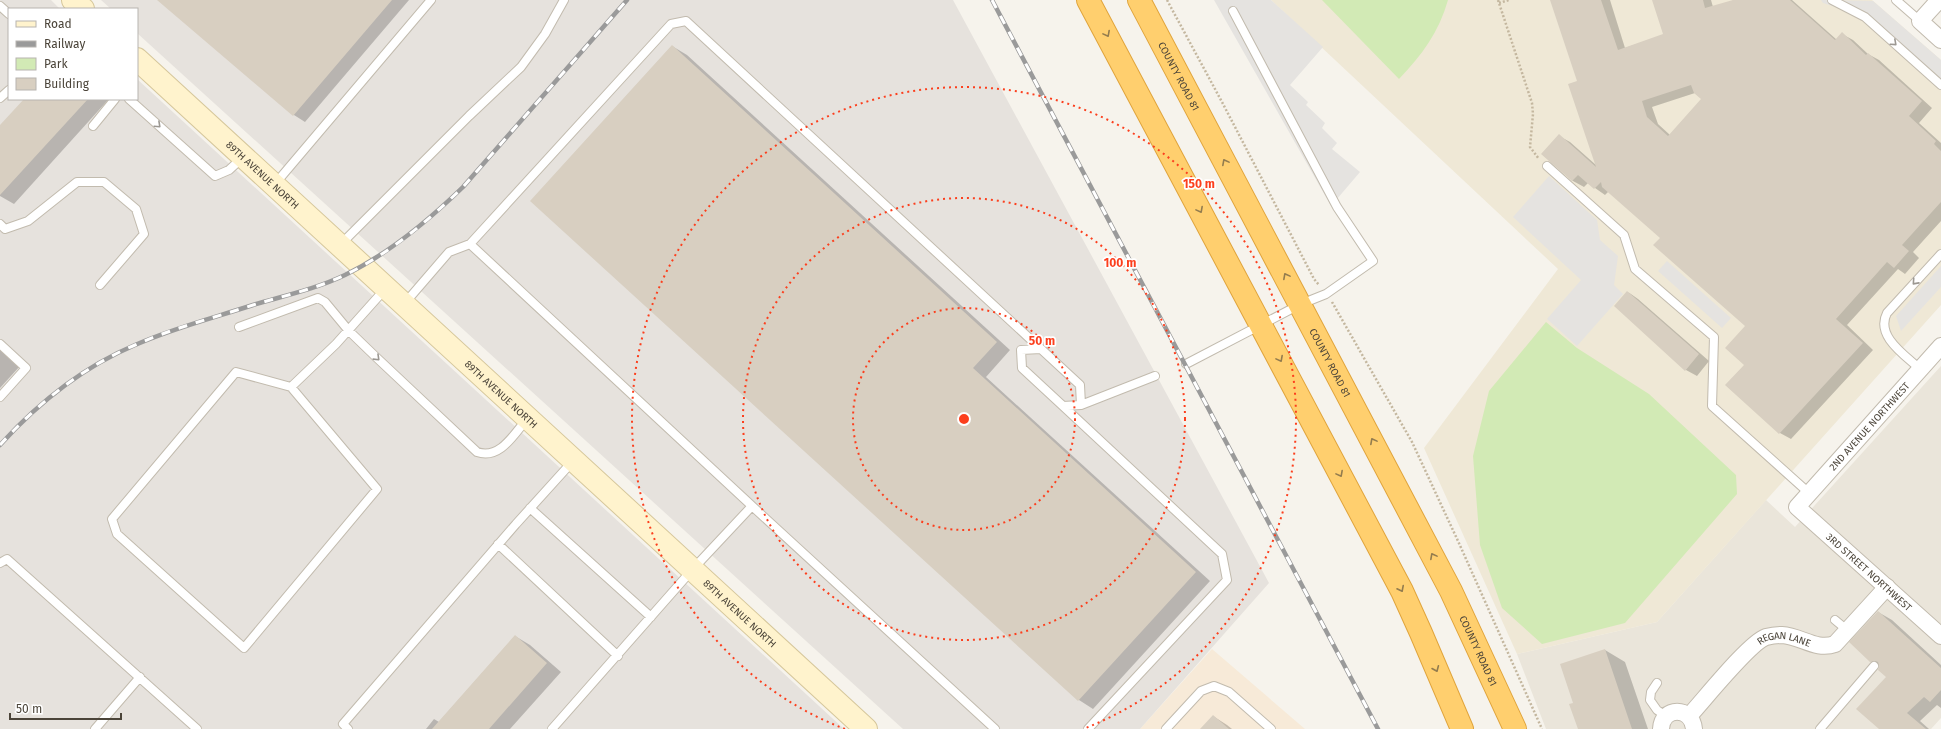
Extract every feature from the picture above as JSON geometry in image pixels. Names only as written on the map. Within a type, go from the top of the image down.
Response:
[{"type":"highway","points":[[1088,0],[1402,591],[1462,729]]},
{"type":"highway","name":"COUNTY ROAD 81","points":[[1140,0],[1451,591],[1515,729]]},
{"type":"street","points":[[73,0],[82,8]]},
{"type":"street","points":[[1939,0],[1920,21],[1941,40]]},
{"type":"street","name":"89TH AVENUE NORTH","points":[[138,63],[387,287],[527,418],[866,729]]},
{"type":"street","name":"2ND AVENUE NORTHWEST","points":[[1797,507],[1941,346]]},
{"type":"street","name":"3RD STREET NORTHWEST","points":[[1797,507],[1941,636]]},
{"type":"street","name":"REGAN LANE","points":[[1663,722],[1671,712],[1678,711],[1692,723],[1752,646],[1766,637],[1783,635],[1815,645],[1828,646],[1835,644],[1887,587]]},
{"type":"lane","points":[[274,185],[431,0]]},
{"type":"lane","points":[[340,245],[469,116],[521,67],[545,34],[564,0]]},
{"type":"lane","points":[[1832,0],[1864,17],[1941,85]]},
{"type":"lane","points":[[1896,0],[1920,21]]},
{"type":"lane","points":[[0,6],[8,13]]},
{"type":"lane","points":[[1186,364],[1301,304],[1326,294],[1373,261],[1337,207],[1233,11]]},
{"type":"lane","points":[[404,304],[449,252],[470,244],[671,24],[686,21],[1080,385],[1081,405]]},
{"type":"lane","points":[[0,98],[8,91]]},
{"type":"lane","points":[[93,126],[114,100]]},
{"type":"lane","points":[[130,100],[215,176],[229,170],[243,157]]},
{"type":"lane","points":[[1547,166],[1624,235],[1636,268],[1714,337],[1712,406],[1809,493]]},
{"type":"lane","points":[[0,224],[5,228],[28,221],[77,182],[104,182],[136,209],[144,234],[100,285]]},
{"type":"lane","points":[[470,244],[995,729]]},
{"type":"lane","points":[[1920,369],[1889,339],[1884,332],[1884,319],[1887,313],[1941,254]]},
{"type":"lane","points":[[291,387],[349,331],[387,287]]},
{"type":"lane","points":[[239,328],[318,298],[325,302],[349,331],[477,452],[486,455],[493,453],[502,447],[527,418]]},
{"type":"lane","points":[[0,344],[26,368],[0,397]]},
{"type":"lane","points":[[1041,348],[1021,350],[1022,368],[1222,554],[1227,580],[1088,729]]},
{"type":"lane","points":[[236,372],[291,387],[377,489],[244,648],[117,534],[112,519],[236,372]]},
{"type":"lane","points":[[1063,406],[1081,405],[1155,376]]},
{"type":"lane","points":[[348,729],[344,724],[498,544],[574,460]]},
{"type":"lane","points":[[552,729],[618,656],[692,570],[752,506]]},
{"type":"lane","points":[[530,508],[651,617]]},
{"type":"lane","points":[[498,544],[618,656]]},
{"type":"lane","points":[[0,563],[8,559],[197,729]]},
{"type":"lane","points":[[1835,620],[1847,630]]},
{"type":"lane","points":[[1820,729],[1874,666]]},
{"type":"lane","points":[[95,729],[140,678]]},
{"type":"lane","points":[[1657,683],[1651,692],[1650,700],[1663,722]]},
{"type":"lane","points":[[1166,729],[1201,691],[1214,686],[1229,692],[1271,729]]},
{"type":"path","points":[[1166,0],[1222,102],[1314,280],[1337,308],[1412,442],[1542,729]]},
{"type":"path","points":[[1509,0],[1499,2],[1532,103],[1533,114],[1530,147],[1534,154],[1547,166]]},
{"type":"shaded area","points":[[0,0],[51,0],[59,8],[8,8],[8,100],[138,100],[138,80],[844,729],[0,729]]},
{"type":"shaded area","points":[[101,0],[953,0],[1269,583],[1140,729],[903,729],[138,34],[138,8],[110,8]]},
{"type":"shaded area","points":[[1214,0],[1271,0],[1323,47],[1290,85],[1308,102],[1306,105],[1325,123],[1322,128],[1337,143],[1332,149],[1360,172],[1331,206]]},
{"type":"shaded area","points":[[1271,0],[1872,0],[1941,60],[1941,305],[1657,622],[1517,654],[1424,448],[1558,269]]},
{"type":"shaded area","points":[[1821,0],[1873,1],[1941,60],[1941,89],[1864,20],[1845,10],[1823,3]]},
{"type":"shaded area","points":[[1549,176],[1597,220],[1600,240],[1618,256],[1614,285],[1623,294],[1577,346],[1547,319],[1581,280],[1513,217]]},
{"type":"shaded area","points":[[1667,261],[1731,318],[1722,328],[1658,271]]},
{"type":"shaded area","points":[[1941,266],[1941,287],[1901,331],[1896,316]]},
{"type":"shaded area","points":[[1941,366],[1941,718],[1931,729],[1546,729],[1517,654],[1657,622],[1766,500],[1795,527]]},
{"type":"shaded area","points":[[1212,649],[1305,729],[1140,729]]},
{"type":"green space","points":[[1322,0],[1448,0],[1435,33],[1415,61],[1399,79]]},
{"type":"green space","points":[[1546,322],[1577,348],[1649,394],[1736,475],[1737,494],[1625,623],[1542,644],[1502,608],[1480,545],[1473,456],[1489,391]]},
{"type":"building","points":[[157,0],[392,0],[293,116]]},
{"type":"building","points":[[1550,0],[1601,0],[1618,50],[1663,34],[1652,0],[1703,0],[1705,8],[1733,0],[1790,0],[1835,40],[1842,32],[1866,55],[1868,53],[1922,101],[1909,116],[1936,141],[1934,144],[1941,151],[1941,202],[1902,245],[1909,251],[1894,268],[1887,262],[1836,319],[1863,343],[1779,434],[1725,385],[1744,365],[1725,348],[1745,326],[1653,245],[1660,238],[1602,187],[1601,182],[1594,189],[1578,175],[1572,181],[1541,154],[1559,134],[1596,167],[1568,84],[1577,81]],"holes":[[[1691,85],[1694,93],[1701,99],[1668,136],[1647,117],[1642,101]]]},
{"type":"building","points":[[672,45],[997,342],[973,368],[1196,572],[1078,701],[530,201]]},
{"type":"building","points":[[23,100],[87,100],[0,195],[0,125]]},
{"type":"building","points":[[1627,291],[1699,354],[1685,371],[1614,306]]},
{"type":"building","points":[[1878,611],[1941,668],[1941,690],[1930,702],[1924,697],[1907,713],[1926,729],[1879,729],[1856,709],[1886,677],[1878,670],[1878,662],[1870,662],[1849,642]]},
{"type":"building","points":[[515,635],[547,663],[489,729],[432,729]]},
{"type":"building","points":[[1605,649],[1632,729],[1578,729],[1569,704],[1573,703],[1560,664]]},
{"type":"building","points":[[1213,715],[1229,729],[1200,729]]},
{"type":"railway","points":[[0,445],[30,415],[62,388],[79,375],[116,354],[178,328],[334,280],[378,257],[408,236],[463,187],[627,0]]},
{"type":"railway","points":[[992,0],[1378,729]]}]
